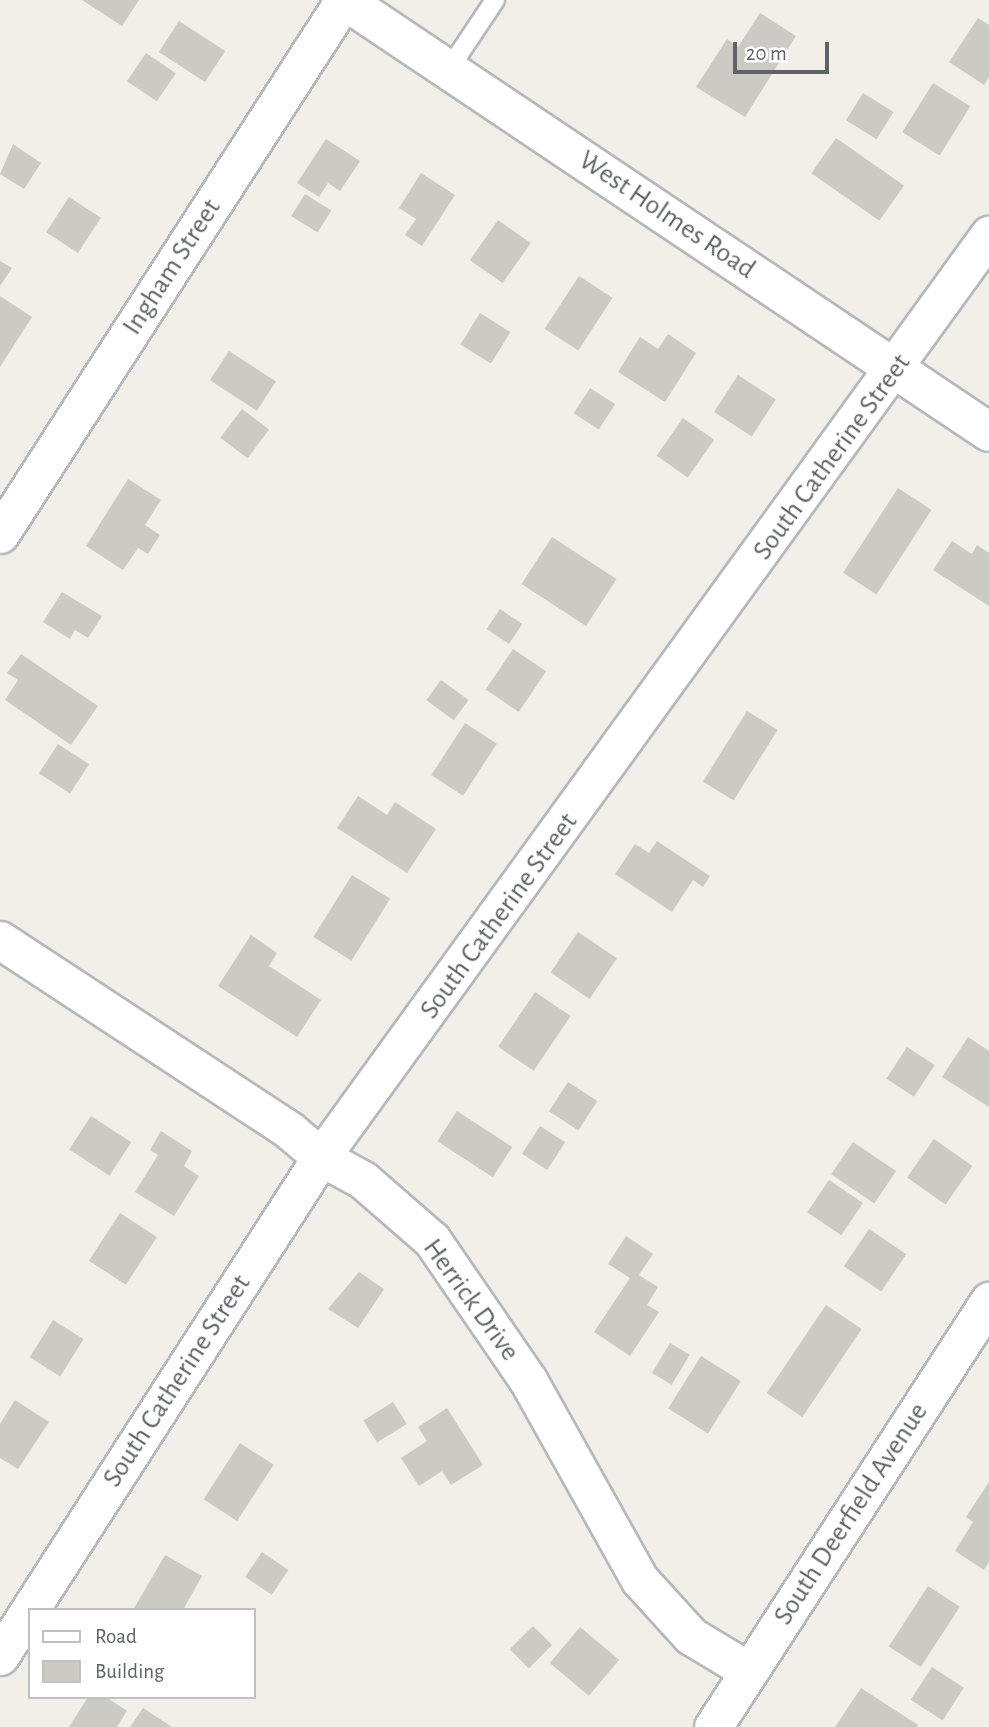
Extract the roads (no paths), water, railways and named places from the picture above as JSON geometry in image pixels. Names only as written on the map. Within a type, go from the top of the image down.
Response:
[{"type":"street","name":"West Holmes Road","points":[[344,0],[989,432]]},
{"type":"street","name":"Ingham Street","points":[[0,534],[344,0]]},
{"type":"street","name":"South Catherine Street","points":[[31,1608],[321,1157],[896,368],[989,235]]},
{"type":"street","name":"Herrick Drive","points":[[0,940],[289,1129],[321,1157],[363,1180],[432,1240],[528,1380],[640,1580],[691,1636],[749,1671]]},
{"type":"street","name":"South Deerfield Avenue","points":[[713,1727],[989,1301]]},
{"type":"street","name":"South Catherine Street","points":[[0,1656],[28,1612]]},
{"type":"lane","points":[[449,69],[495,0]]}]
